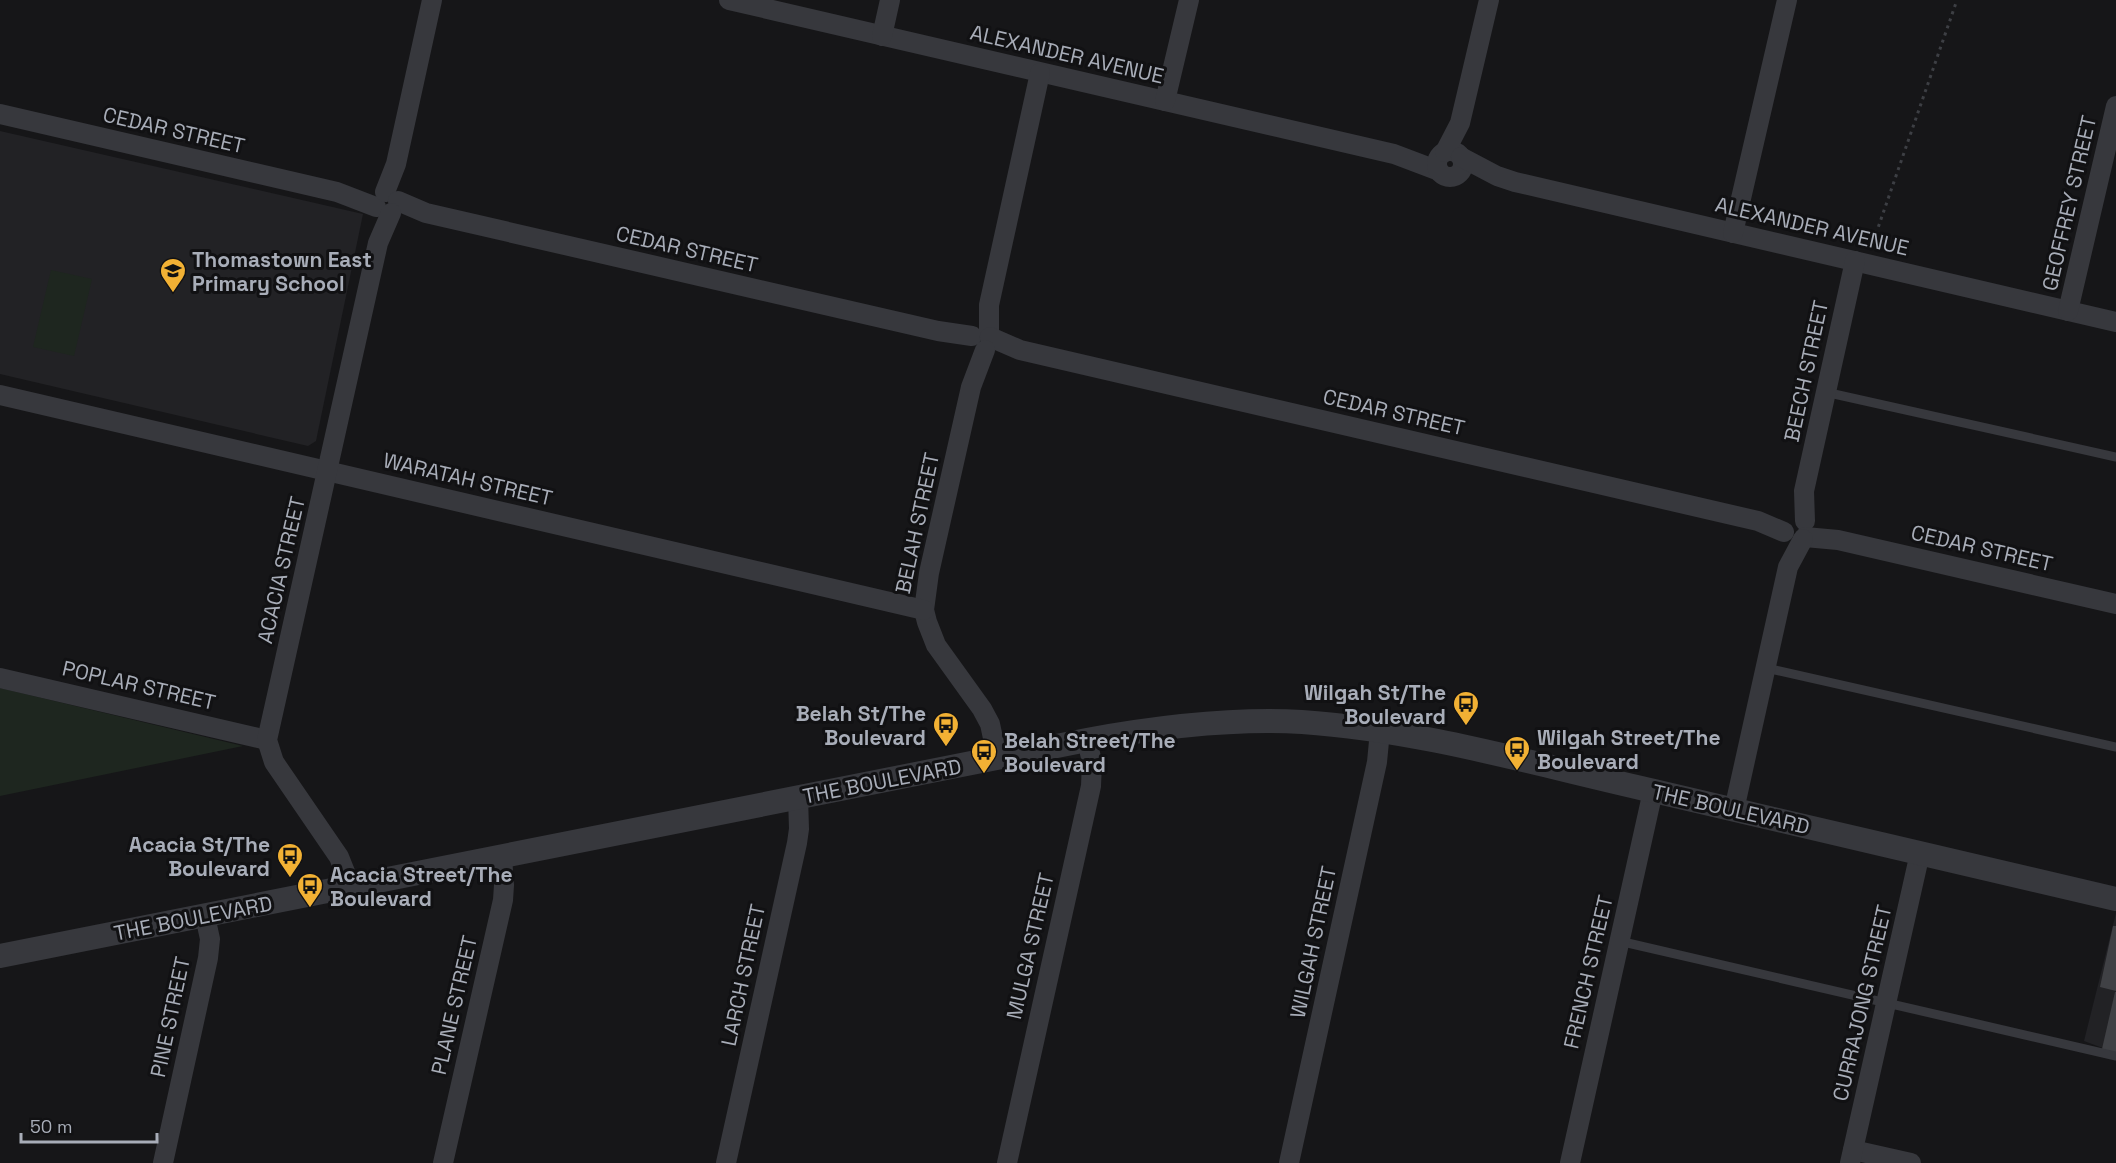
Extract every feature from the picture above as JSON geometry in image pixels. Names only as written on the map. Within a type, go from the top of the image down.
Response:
[{"type":"street","name":"ACACIA STREET","points":[[267,740],[432,0]]},
{"type":"street","name":"ALEXANDER AVENUE","points":[[729,0],[1394,154],[1451,161],[1515,182],[2116,322]]},
{"type":"street","points":[[882,36],[890,0]]},
{"type":"street","points":[[1165,101],[1189,0]]},
{"type":"street","points":[[1451,161],[1489,0]]},
{"type":"street","points":[[1733,233],[1787,0]]},
{"type":"street","name":"BELAH STREET","points":[[998,757],[990,724],[982,709],[936,645],[924,610],[929,573],[1040,72]]},
{"type":"street","name":"GEOFFREY STREET","points":[[2068,311],[2116,106]]},
{"type":"street","name":"CEDAR STREET","points":[[0,114],[2116,604]]},
{"type":"street","name":"BEECH STREET","points":[[1734,810],[1826,392],[1860,262]]},
{"type":"street","name":"WARATAH STREET","points":[[0,395],[924,610]]},
{"type":"street","name":"POPLAR STREET","points":[[0,678],[267,740]]},
{"type":"street","name":"THE BOULEVARD","points":[[0,956],[1087,740],[1151,729],[1232,722],[1299,722],[1380,730],[2116,898]]},
{"type":"street","name":"WILGAH STREET","points":[[1289,1163],[1375,773],[1380,730]]},
{"type":"street","points":[[267,740],[273,762],[339,857],[351,887]]},
{"type":"street","name":"MULGA STREET","points":[[1007,1163],[1091,786],[1092,762],[1087,740]]},
{"type":"street","name":"FRENCH STREET","points":[[1570,1163],[1653,791]]},
{"type":"street","name":"LARCH STREET","points":[[726,1163],[797,843],[798,797]]},
{"type":"street","name":"CURRAJONG STREET","points":[[1852,1156],[1920,853]]},
{"type":"street","name":"PLANE STREET","points":[[443,1163],[503,900],[502,857]]},
{"type":"street","name":"PINE STREET","points":[[163,1163],[208,958],[210,939],[205,916]]},
{"type":"street","points":[[1852,1156],[1911,1163]]},
{"type":"lane","points":[[1826,392],[2116,457]]},
{"type":"lane","points":[[1766,668],[2116,747]]},
{"type":"lane","points":[[1619,941],[2116,1056]]},
{"type":"path","points":[[1860,262],[1957,0]]},
{"type":"shaded area","name":"Thomastown East Primary School","points":[[0,131],[363,214],[316,441],[308,446],[0,374]]},
{"type":"shaded area","points":[[51,270],[92,279],[74,356],[33,347]]},
{"type":"shaded area","points":[[0,688],[243,746],[0,796]]},
{"type":"shaded area","points":[[2116,913],[2116,1053],[2084,1041]]},
{"type":"building","points":[[2113,926],[2116,926],[2116,991],[2100,987]]},
{"type":"building","points":[[2116,992],[2116,1053],[2102,1049]]},
{"type":"place","name":"Thomastown East Primary School","points":[[173,294]]},
{"type":"place","name":"Wilgah St/The Boulevard","points":[[1466,727]]},
{"type":"place","name":"Belah St/The Boulevard","points":[[946,748]]},
{"type":"place","name":"Wilgah Street/The Boulevard","points":[[1517,772]]},
{"type":"place","name":"Belah Street/The Boulevard","points":[[984,775]]},
{"type":"place","name":"Acacia St/The Boulevard","points":[[290,879]]},
{"type":"place","name":"Acacia Street/The Boulevard","points":[[310,909]]}]
